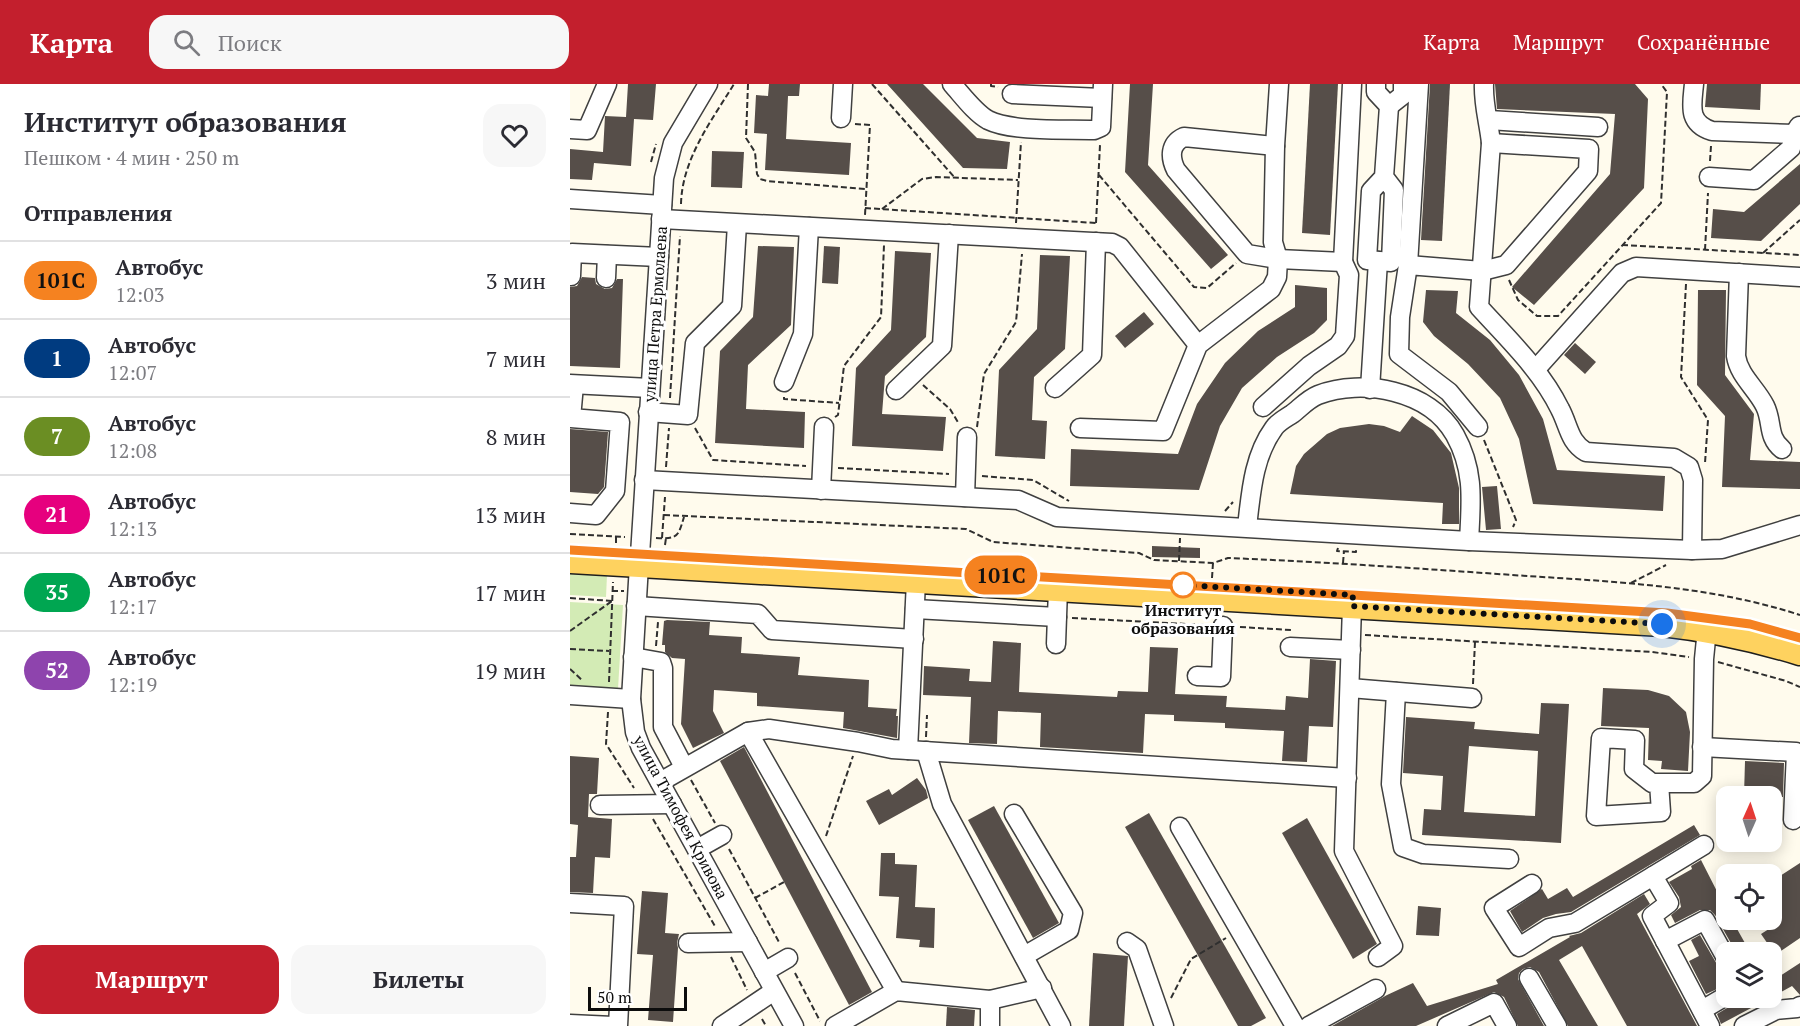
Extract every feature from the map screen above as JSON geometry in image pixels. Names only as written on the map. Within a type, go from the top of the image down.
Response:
[{"type":"main road","points":[[570,550],[637,552],[916,576],[1353,601],[1655,612],[1708,623],[1800,653]]},
{"type":"main road","points":[[570,561],[637,552]]},
{"type":"main road","points":[[1708,623],[1750,624],[1800,638]]},
{"type":"street","points":[[570,129],[587,130],[607,84]]},
{"type":"street","name":"улица Петра Ермолаева","points":[[637,552],[645,480],[666,169],[673,143],[708,84]]},
{"type":"street","points":[[841,118],[843,84]]},
{"type":"street","points":[[952,84],[986,119],[998,124],[1022,128],[1094,130],[1101,127],[1103,91],[1012,94]]},
{"type":"street","points":[[1080,428],[1163,431],[1198,345],[1271,289],[1277,278],[1278,259],[1273,242],[1275,147],[1280,84]]},
{"type":"street","points":[[1263,407],[1309,366],[1338,346],[1344,336],[1349,274],[1343,262],[1352,84]]},
{"type":"street","points":[[1376,84],[1376,92],[1389,106]]},
{"type":"street","points":[[1370,388],[1378,261],[1368,260],[1371,191],[1384,177],[1389,106],[1402,94],[1403,84]]},
{"type":"street","points":[[1419,84],[1408,266],[1400,316],[1399,354],[1449,392],[1482,435]]},
{"type":"street","points":[[1484,84],[1483,100],[1489,120],[1491,143],[1479,307],[1536,369],[1560,408],[1575,446],[1586,452],[1674,458],[1689,467],[1693,480],[1692,550]]},
{"type":"street","points":[[1694,84],[1692,109],[1695,120],[1702,128],[1712,131],[1797,129],[1791,148],[1754,180],[1709,177]]},
{"type":"street","points":[[1489,120],[1598,128]]},
{"type":"street","points":[[1275,147],[1184,137],[1177,140],[1172,150],[1171,161],[1176,170],[1247,254],[1278,259],[1343,262]]},
{"type":"street","points":[[1408,266],[1482,271],[1506,265],[1588,171],[1589,149],[1491,143]]},
{"type":"street","points":[[570,199],[662,212],[681,220],[1112,243],[1120,248],[1198,345]]},
{"type":"street","points":[[648,412],[688,415],[695,343],[732,306],[737,224]]},
{"type":"street","points":[[784,382],[803,334],[809,227]]},
{"type":"street","points":[[896,390],[942,346],[949,234]]},
{"type":"street","points":[[1055,388],[1092,355],[1096,242]]},
{"type":"street","points":[[571,276],[572,253],[659,258]]},
{"type":"street","points":[[606,278],[607,255]]},
{"type":"street","points":[[1536,369],[1622,273],[1636,267],[1800,277]]},
{"type":"street","points":[[1739,273],[1737,366],[1765,407],[1774,443],[1782,449]]},
{"type":"street","points":[[570,513],[596,515],[615,491],[620,422],[571,418],[572,385],[650,388]]},
{"type":"street","points":[[1247,527],[1255,465],[1275,426],[1316,396],[1346,388],[1370,388],[1406,395],[1433,409],[1454,433],[1467,460],[1472,488],[1469,541]]},
{"type":"street","points":[[821,490],[824,428]]},
{"type":"street","points":[[965,498],[967,437]]},
{"type":"street","points":[[645,480],[1018,501],[1057,517],[1469,541],[1498,538],[1692,550],[1722,549],[1800,525]]},
{"type":"street","name":"улица Тимофея Кривова","points":[[637,552],[631,699],[635,732],[641,748],[794,1026]]},
{"type":"street","points":[[916,576],[914,639],[917,750],[942,804],[1061,1026]]},
{"type":"street","points":[[1056,644],[1059,583]]},
{"type":"street","points":[[1353,601],[1354,643],[1350,688],[1344,851],[1393,946],[1378,957]]},
{"type":"street","points":[[636,606],[758,614],[772,630],[914,639]]},
{"type":"street","points":[[915,609],[1057,617]]},
{"type":"street","points":[[1659,783],[1661,812],[1596,816],[1601,738],[1635,740],[1634,769],[1652,783],[1659,783],[1695,783],[1702,776],[1704,659],[1708,623]]},
{"type":"street","points":[[1197,676],[1221,677],[1223,626]]},
{"type":"street","points":[[1290,639],[1354,643]]},
{"type":"street","points":[[633,657],[661,662],[663,668],[663,727],[684,767]]},
{"type":"street","points":[[1350,688],[1472,698]]},
{"type":"street","points":[[1396,692],[1391,784],[1403,847],[1423,854],[1509,859]]},
{"type":"street","points":[[570,695],[631,699]]},
{"type":"street","points":[[660,782],[748,732],[769,729],[892,749],[1347,778]]},
{"type":"street","points":[[748,732],[896,991]]},
{"type":"street","points":[[1702,747],[1796,752],[1793,820]]},
{"type":"street","points":[[600,805],[672,804]]},
{"type":"street","points":[[1014,814],[1073,913],[1069,930],[1024,956]]},
{"type":"street","points":[[1180,827],[1295,1026]]},
{"type":"street","points":[[697,849],[722,835]]},
{"type":"street","points":[[1532,884],[1494,908],[1519,947],[1549,928],[1575,923],[1704,845]]},
{"type":"street","points":[[1653,876],[1669,903],[1652,916],[1706,1018]]},
{"type":"street","points":[[570,903],[624,906],[618,1026]]},
{"type":"street","points":[[1665,941],[1705,920],[1717,942]]},
{"type":"street","points":[[688,943],[748,942]]},
{"type":"street","points":[[1127,942],[1137,949],[1162,1022]]},
{"type":"street","points":[[764,972],[788,958]]},
{"type":"street","points":[[1529,978],[1557,1026]]},
{"type":"street","points":[[835,1026],[896,991],[990,1000],[1042,988]]},
{"type":"street","points":[[1309,1026],[1376,989]]},
{"type":"street","points":[[722,1026],[774,991]]},
{"type":"street","points":[[990,1000],[990,1026]]},
{"type":"street","points":[[1447,1026],[1468,1021],[1494,1003],[1507,1026]]},
{"type":"street","points":[[1744,1026],[1776,1010],[1800,1006]]},
{"type":"street","points":[[570,1024],[613,1026]]},
{"type":"path","points":[[684,517],[676,537],[662,538],[685,177],[706,130],[734,84]]},
{"type":"path","points":[[748,84],[746,138],[754,152],[757,174],[760,179],[866,189]]},
{"type":"path","points":[[872,84],[955,178]]},
{"type":"path","points":[[1506,265],[1509,285],[1518,300],[1537,316],[1558,316],[1660,203],[1667,92],[1660,84]]},
{"type":"path","points":[[841,118],[845,123],[870,125],[864,230]]},
{"type":"path","points":[[1096,242],[1101,127]]},
{"type":"path","points":[[912,375],[950,409],[967,437],[978,427],[984,374],[1016,322],[1019,238],[1016,218],[1022,128]]},
{"type":"path","points":[[1099,175],[1194,287],[1207,288],[1247,254]]},
{"type":"path","points":[[882,209],[922,179],[1018,180]]},
{"type":"path","points":[[865,208],[1096,223]]},
{"type":"path","points":[[1763,253],[1800,220]]},
{"type":"path","points":[[824,428],[838,415],[844,366],[881,317],[884,231]]},
{"type":"path","points":[[1622,245],[1800,255]]},
{"type":"path","points":[[1687,270],[1681,377],[1708,420],[1705,469],[1693,480]]},
{"type":"path","points":[[784,382],[784,399],[839,403]]},
{"type":"path","points":[[688,415],[713,460],[966,474],[1033,480],[1069,501]]},
{"type":"path","points":[[1482,435],[1516,520],[1498,538]]},
{"type":"path","points":[[1220,512],[1227,510],[1233,502]]},
{"type":"path","points":[[664,515],[966,529],[993,543],[1139,553],[1154,560],[1213,563],[1228,558],[1343,563],[1682,587],[1770,605],[1800,615]]},
{"type":"path","points":[[570,534],[616,536],[637,552]]},
{"type":"path","points":[[1179,561],[1180,535]]},
{"type":"path","points":[[615,543],[616,536]]},
{"type":"path","points":[[665,545],[666,538]]},
{"type":"path","points":[[1631,583],[1692,550]]},
{"type":"path","points":[[1337,551],[1356,552]]},
{"type":"path","points":[[1343,563],[1344,551]]},
{"type":"path","points":[[1212,573],[1213,563]]},
{"type":"path","points":[[609,690],[613,580]]},
{"type":"path","points":[[570,598],[612,601]]},
{"type":"path","points":[[570,631],[612,601]]},
{"type":"path","points":[[655,660],[659,608]]},
{"type":"path","points":[[1057,617],[1223,626],[1290,639]]},
{"type":"path","points":[[1473,676],[1475,642]]},
{"type":"path","points":[[1354,643],[1475,642],[1652,652],[1699,658]]},
{"type":"path","points":[[570,648],[610,651]]},
{"type":"path","points":[[1710,660],[1800,687]]},
{"type":"path","points":[[608,706],[606,744],[645,805],[724,942],[766,1026]]},
{"type":"path","points":[[819,859],[858,742]]},
{"type":"path","points":[[684,767],[823,1026]]},
{"type":"path","points":[[755,898],[784,882]]},
{"type":"path","points":[[1162,1022],[1191,959],[1240,930]]},
{"type":"green space","points":[[570,573],[607,575],[606,597],[570,595]]},
{"type":"green space","points":[[570,602],[623,605],[618,689],[570,686]]},
{"type":"building","points":[[628,84],[656,84],[653,120],[634,119],[631,166],[594,163],[592,180],[570,179],[570,149],[603,152],[605,116],[626,117]]},
{"type":"building","points":[[769,84],[800,84],[799,96],[788,96],[786,139],[851,143],[849,175],[765,170],[767,134],[754,133],[756,95],[768,96]]},
{"type":"building","points":[[887,84],[923,84],[977,138],[1010,142],[1007,169],[963,168]]},
{"type":"building","points":[[1130,84],[1153,84],[1148,165],[1228,255],[1211,269],[1125,172]]},
{"type":"building","points":[[1310,84],[1338,84],[1330,235],[1302,233]]},
{"type":"building","points":[[1430,84],[1450,84],[1442,241],[1421,240]]},
{"type":"building","points":[[1495,84],[1635,84],[1648,99],[1644,188],[1534,305],[1512,287],[1610,174],[1615,114],[1497,109]]},
{"type":"building","points":[[1707,84],[1761,84],[1760,110],[1705,107]]},
{"type":"building","points":[[712,151],[744,152],[742,188],[711,187]]},
{"type":"building","points":[[1800,164],[1800,204],[1761,241],[1711,238],[1713,209],[1744,212]]},
{"type":"building","points":[[758,246],[794,247],[791,325],[748,365],[746,409],[805,412],[804,448],[715,443],[720,351],[753,317]]},
{"type":"building","points":[[824,246],[840,247],[838,284],[822,283]]},
{"type":"building","points":[[895,251],[931,253],[926,337],[885,376],[882,414],[946,417],[943,451],[852,446],[856,368],[891,330]]},
{"type":"building","points":[[1040,255],[1070,256],[1065,349],[1034,377],[1032,420],[1047,421],[1045,459],[995,456],[999,370],[1037,329]]},
{"type":"building","points":[[582,277],[595,278],[596,284],[605,289],[612,288],[617,279],[623,279],[620,368],[570,366],[570,287],[577,286]]},
{"type":"building","points":[[1295,285],[1327,288],[1327,320],[1314,333],[1277,357],[1242,388],[1220,426],[1199,490],[1070,486],[1071,449],[1178,454],[1197,404],[1225,363],[1258,331],[1295,307]]},
{"type":"building","points":[[1426,290],[1458,291],[1456,313],[1490,340],[1519,375],[1543,419],[1557,470],[1665,476],[1663,511],[1533,504],[1519,439],[1500,398],[1468,364],[1434,336],[1423,322]]},
{"type":"building","points":[[1698,290],[1726,290],[1725,375],[1754,414],[1750,460],[1800,462],[1800,489],[1722,487],[1725,416],[1697,385]]},
{"type":"building","points":[[1144,312],[1154,324],[1125,348],[1115,336]]},
{"type":"building","points":[[1575,343],[1596,362],[1585,374],[1564,355]]},
{"type":"building","points":[[1412,416],[1433,430],[1451,453],[1459,488],[1459,524],[1442,524],[1443,503],[1290,494],[1296,466],[1304,454],[1327,434],[1340,428],[1369,424],[1384,426],[1400,432]]},
{"type":"building","points":[[570,429],[608,432],[604,487],[598,494],[570,492]]},
{"type":"building","points":[[1497,486],[1501,529],[1486,530],[1482,487]]},
{"type":"building","points":[[1152,546],[1200,548],[1200,558],[1152,557]]},
{"type":"building","points":[[664,621],[710,622],[709,635],[742,637],[741,653],[800,657],[798,675],[869,680],[868,707],[897,709],[897,738],[843,728],[844,712],[757,706],[757,693],[714,690],[713,711],[724,733],[693,748],[681,724],[685,659],[672,658],[665,652],[665,645],[662,645]]},
{"type":"building","points":[[993,641],[1021,643],[1019,692],[1117,697],[1118,691],[1148,692],[1150,647],[1178,648],[1175,694],[1227,696],[1226,707],[1285,710],[1286,696],[1308,698],[1310,659],[1336,661],[1333,727],[1309,726],[1307,762],[1282,761],[1284,731],[1225,728],[1225,723],[1174,721],[1174,715],[1145,714],[1143,753],[1040,747],[1041,713],[998,711],[997,744],[969,743],[971,697],[923,695],[924,666],[970,669],[969,681],[991,682]]},
{"type":"building","points":[[1603,688],[1648,690],[1669,696],[1686,712],[1690,732],[1688,771],[1661,769],[1662,761],[1648,760],[1649,728],[1601,726]]},
{"type":"building","points":[[1541,703],[1569,704],[1561,843],[1422,835],[1424,809],[1441,810],[1443,776],[1403,773],[1406,717],[1475,722],[1474,729],[1539,734]],"holes":[[[1469,746],[1538,751],[1535,816],[1464,812]]]},
{"type":"building","points":[[744,747],[872,992],[849,1005],[720,761]]},
{"type":"building","points":[[570,756],[599,758],[597,794],[589,794],[588,817],[612,819],[610,858],[595,857],[593,893],[570,892],[570,857],[576,857],[578,825],[570,824]]},
{"type":"building","points":[[1745,761],[1784,763],[1783,797],[1782,786],[1744,786]]},
{"type":"building","points":[[917,778],[926,790],[928,798],[879,825],[866,801],[889,789],[892,795]]},
{"type":"building","points":[[994,806],[1059,923],[1033,938],[968,820]]},
{"type":"building","points":[[1149,813],[1266,1018],[1251,1026],[1238,1026],[1125,827]]},
{"type":"building","points":[[1307,818],[1377,944],[1353,959],[1282,833]]},
{"type":"building","points":[[1694,825],[1700,835],[1571,912],[1543,918],[1522,932],[1510,911],[1542,889],[1548,899],[1567,888],[1573,897]]},
{"type":"building","points":[[881,853],[895,853],[895,864],[917,865],[915,907],[935,908],[934,948],[919,947],[920,940],[896,938],[899,897],[879,896]]},
{"type":"building","points":[[1701,860],[1716,889],[1716,917],[1710,910],[1700,910],[1675,923],[1671,915],[1681,907],[1679,897],[1669,882],[1692,869],[1691,866]]},
{"type":"building","points":[[1800,863],[1800,938],[1782,950],[1782,942],[1766,942],[1761,934],[1767,930],[1782,930],[1782,875]]},
{"type":"building","points":[[642,891],[668,893],[665,933],[679,934],[673,1022],[648,1020],[653,955],[637,954]]},
{"type":"building","points":[[1644,894],[1650,904],[1637,914],[1697,1026],[1627,1026],[1582,946],[1559,960],[1598,1026],[1568,1026],[1539,972],[1530,967],[1519,973],[1518,979],[1544,1026],[1518,1026],[1504,997],[1494,992],[1416,1026],[1332,1026],[1413,983],[1427,1006],[1498,984],[1496,980],[1569,936],[1581,933]]},
{"type":"building","points":[[1418,906],[1441,908],[1439,936],[1416,935]]},
{"type":"building","points":[[1724,930],[1738,930],[1744,942],[1730,942]]},
{"type":"building","points":[[1700,935],[1716,963],[1716,990],[1706,994],[1689,961],[1699,956],[1691,940]]},
{"type":"building","points":[[1093,953],[1128,956],[1124,1026],[1089,1026]]},
{"type":"building","points":[[1800,963],[1800,995],[1792,986],[1782,992],[1782,975]]},
{"type":"building","points":[[947,1007],[975,1010],[974,1026],[946,1026]]},
{"type":"building","points":[[1727,1008],[1751,1008],[1721,1024],[1717,1014]]},
{"type":"bus line","name":"101С","points":[[570,550],[1667,613],[1750,624],[1800,638]]},
{"type":"place","name":"Институт образования","points":[[1183,585]]},
{"type":"route","points":[[1183,585],[1353,595],[1352,606],[1662,624]]}]
